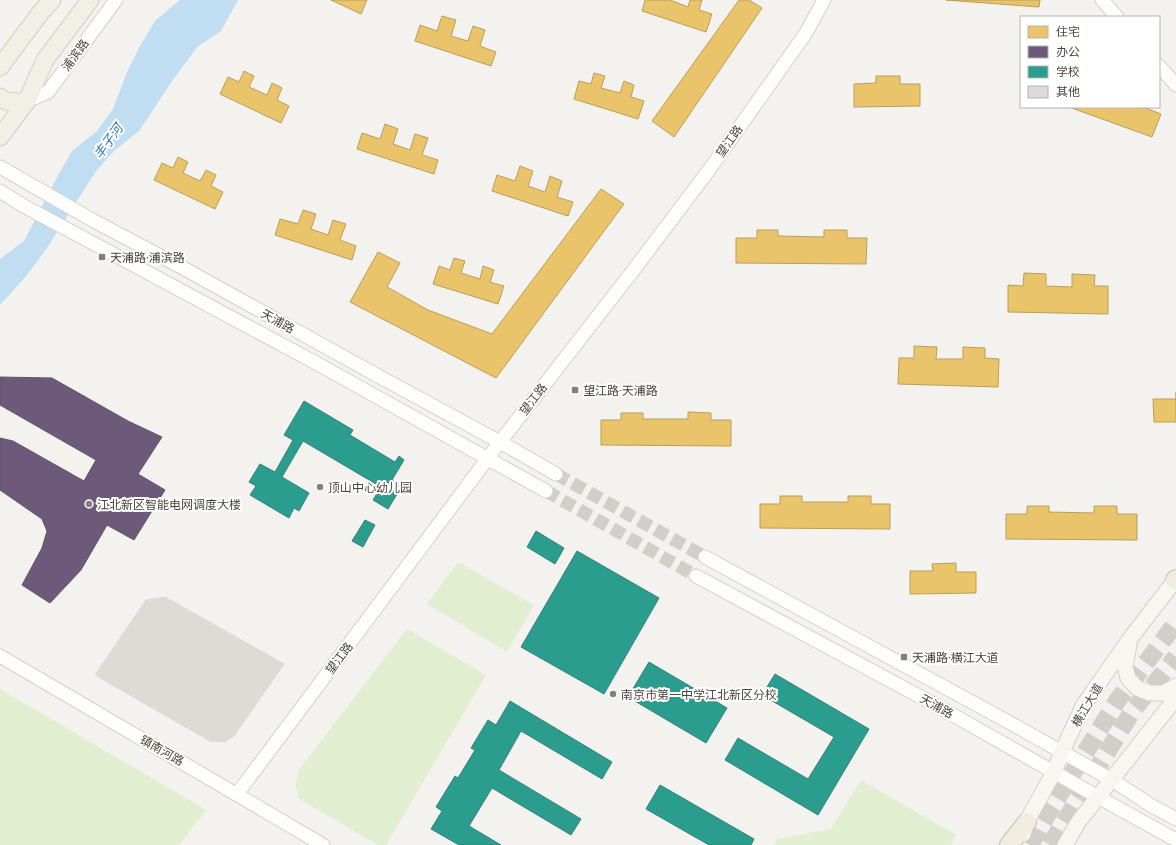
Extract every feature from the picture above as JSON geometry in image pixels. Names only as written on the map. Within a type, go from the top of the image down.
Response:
[{"type":"highway","points":[[1009,845],[1027,822]]},
{"type":"main road","name":"浦滨路","points":[[0,137],[27,101],[45,60],[90,0]]},
{"type":"main road","points":[[0,67],[46,4]]},
{"type":"main road","points":[[0,97],[16,103],[27,101]]},
{"type":"main road","name":"横江大道","points":[[1019,845],[1027,822],[1054,772],[1083,706],[1176,579]]},
{"type":"main road","points":[[1130,640],[1125,666],[1128,678],[1136,688],[1149,693],[1164,693],[1176,686]]},
{"type":"main road","points":[[1064,845],[1079,821],[1176,698]]},
{"type":"street","name":"浦滨路","points":[[27,101],[48,92],[116,0]]},
{"type":"street","name":"望江路","points":[[237,794],[500,442],[709,170],[806,34],[824,0]]},
{"type":"street","points":[[1102,0],[1116,16]]},
{"type":"street","points":[[1160,67],[1176,85]]},
{"type":"street","name":"天浦路","points":[[0,167],[94,221],[183,268],[556,474]]},
{"type":"street","name":"天浦路","points":[[0,191],[22,205],[316,363],[546,491]]},
{"type":"street","name":"天浦路","points":[[705,557],[1003,719],[1112,780],[1152,806],[1176,819]]},
{"type":"street","name":"天浦路","points":[[696,576],[930,702],[1176,840]]},
{"type":"street","name":"镇南河路","points":[[0,656],[323,845]]},
{"type":"green space","points":[[458,562],[534,605],[507,652],[427,604]]},
{"type":"green space","points":[[407,629],[486,675],[386,845],[378,845],[298,798],[296,785],[298,771]]},
{"type":"green space","points":[[0,689],[206,810],[179,845],[0,845]]},
{"type":"green space","points":[[861,780],[956,835],[951,845],[774,845],[777,839],[831,829]]},
{"type":"water","name":"丰子河","points":[[180,0],[238,0],[221,31],[197,47],[139,131],[114,151],[96,171],[45,251],[27,275],[0,305],[0,259],[24,241],[72,151],[97,131],[113,109],[127,72],[155,21]]},
{"type":"building: 住宅","points":[[331,0],[367,0],[361,14]]},
{"type":"building: 住宅","points":[[645,0],[670,0],[688,7],[690,0],[702,0],[699,10],[712,14],[706,32],[642,11]]},
{"type":"building: 住宅","points":[[739,0],[749,0],[762,8],[674,137],[652,121]]},
{"type":"building: 住宅","points":[[946,0],[1040,0],[1039,7]]},
{"type":"building: 住宅","points":[[442,16],[456,20],[451,36],[468,41],[473,26],[485,30],[480,46],[496,52],[491,66],[415,41],[420,25],[437,31]]},
{"type":"building: 住宅","points":[[244,71],[254,76],[249,87],[267,95],[272,83],[282,88],[277,100],[289,106],[281,123],[220,94],[228,77],[239,82]]},
{"type":"building: 住宅","points":[[594,73],[605,76],[601,88],[620,93],[624,81],[634,85],[631,97],[644,101],[638,119],[574,99],[579,81],[591,84]]},
{"type":"building: 住宅","points":[[876,76],[900,76],[900,84],[920,84],[920,106],[854,107],[854,84],[876,83]]},
{"type":"building: 住宅","points":[[1072,108],[1146,108],[1161,114],[1152,137]]},
{"type":"building: 住宅","points":[[385,124],[398,129],[393,144],[410,150],[415,134],[428,138],[422,155],[438,160],[434,174],[357,149],[362,133],[380,139]]},
{"type":"building: 住宅","points":[[178,157],[188,162],[183,173],[200,181],[206,170],[216,175],[211,186],[223,192],[215,209],[154,180],[162,163],[173,168]]},
{"type":"building: 住宅","points":[[520,166],[533,171],[528,186],[545,192],[550,176],[562,181],[557,197],[573,202],[568,216],[492,191],[497,175],[515,181]]},
{"type":"building: 住宅","points":[[601,189],[624,204],[496,378],[350,302],[378,252],[400,263],[387,287],[428,310],[492,334]]},
{"type":"building: 住宅","points":[[303,210],[316,214],[311,229],[328,235],[333,220],[346,224],[340,240],[356,246],[352,260],[275,235],[280,219],[298,224]]},
{"type":"building: 住宅","points":[[757,230],[778,230],[778,236],[824,237],[824,230],[847,230],[847,238],[867,238],[866,264],[736,263],[736,238],[757,238]]},
{"type":"building: 住宅","points":[[454,258],[465,261],[461,273],[480,279],[483,266],[494,270],[490,282],[504,286],[498,304],[433,284],[439,266],[450,270]]},
{"type":"building: 住宅","points":[[1024,273],[1046,274],[1046,286],[1072,287],[1072,274],[1095,275],[1094,286],[1108,286],[1108,314],[1008,312],[1008,285],[1023,286]]},
{"type":"building: 住宅","points":[[914,346],[937,347],[936,359],[963,359],[963,347],[985,348],[985,358],[999,359],[998,387],[898,384],[899,358],[914,358]]},
{"type":"building: 住宅","points":[[1153,399],[1176,399],[1176,422],[1154,422]]},
{"type":"building: 住宅","points":[[688,412],[711,413],[711,420],[731,420],[731,446],[601,445],[601,420],[621,420],[621,413],[643,413],[643,419],[688,419]]},
{"type":"building: 住宅","points":[[780,496],[802,496],[802,502],[848,502],[848,496],[871,496],[871,504],[890,504],[890,529],[760,528],[760,504],[780,504]]},
{"type":"building: 住宅","points":[[1027,506],[1049,506],[1049,512],[1094,513],[1094,506],[1117,506],[1117,514],[1137,514],[1137,540],[1006,539],[1006,514],[1027,514]]},
{"type":"building: 住宅","points":[[956,563],[956,572],[976,572],[976,593],[910,594],[910,571],[933,571],[932,564]]},
{"type":"building: 办公","name":"江北新区智能电网调度大楼","points":[[0,377],[52,378],[128,421],[162,437],[138,474],[165,490],[134,540],[107,525],[81,570],[50,603],[22,585],[42,548],[47,531],[42,519],[0,490],[0,438],[13,441],[84,481],[96,460],[0,405]]},
{"type":"building: 学校","points":[[304,401],[353,430],[350,435],[395,462],[399,456],[404,460],[392,480],[402,486],[388,509],[373,500],[381,487],[303,441],[282,477],[309,493],[299,511],[294,508],[289,518],[250,495],[256,486],[249,482],[260,464],[275,472],[293,440],[284,435]]},
{"type":"building: 学校","points":[[365,520],[375,525],[363,547],[352,541]]},
{"type":"building: 学校","points":[[536,531],[564,548],[555,564],[527,547]]},
{"type":"building: 学校","points":[[577,551],[659,598],[604,694],[521,647]]},
{"type":"building: 学校","points":[[649,662],[727,708],[706,743],[628,697]]},
{"type":"building: 学校","points":[[775,674],[869,729],[818,815],[725,760],[738,738],[808,779],[834,737],[762,695]]},
{"type":"building: 学校","points":[[510,701],[612,762],[602,779],[521,731],[499,770],[581,819],[571,835],[492,788],[469,826],[501,845],[459,845],[431,829],[442,811],[436,807],[455,776],[458,778],[475,750],[471,748],[488,720],[496,725]]},
{"type":"building: 学校","points":[[660,785],[754,839],[751,845],[709,845],[646,809]]},
{"type":"building: 其他","points":[[165,597],[284,664],[234,736],[224,742],[210,741],[95,675],[146,600]]},
{"type":"tunnel","points":[[556,474],[705,557]]},
{"type":"tunnel","points":[[546,491],[696,576]]},
{"type":"tunnel","points":[[1030,845],[1117,701],[1176,623]]},
{"type":"tunnel","points":[[1050,845],[1133,710],[1176,657]]},
{"type":"place","name":"天浦路·浦滨路","points":[[102,257]]},
{"type":"place","name":"望江路·天浦路","points":[[575,390]]},
{"type":"place","name":"顶山中心幼儿园","points":[[320,487]]},
{"type":"place","name":"江北新区智能电网调度大楼","points":[[89,504]]},
{"type":"place","name":"天浦路·横江大道","points":[[904,657]]},
{"type":"place","name":"南京市第一中学江北新区分校","points":[[613,694]]}]
